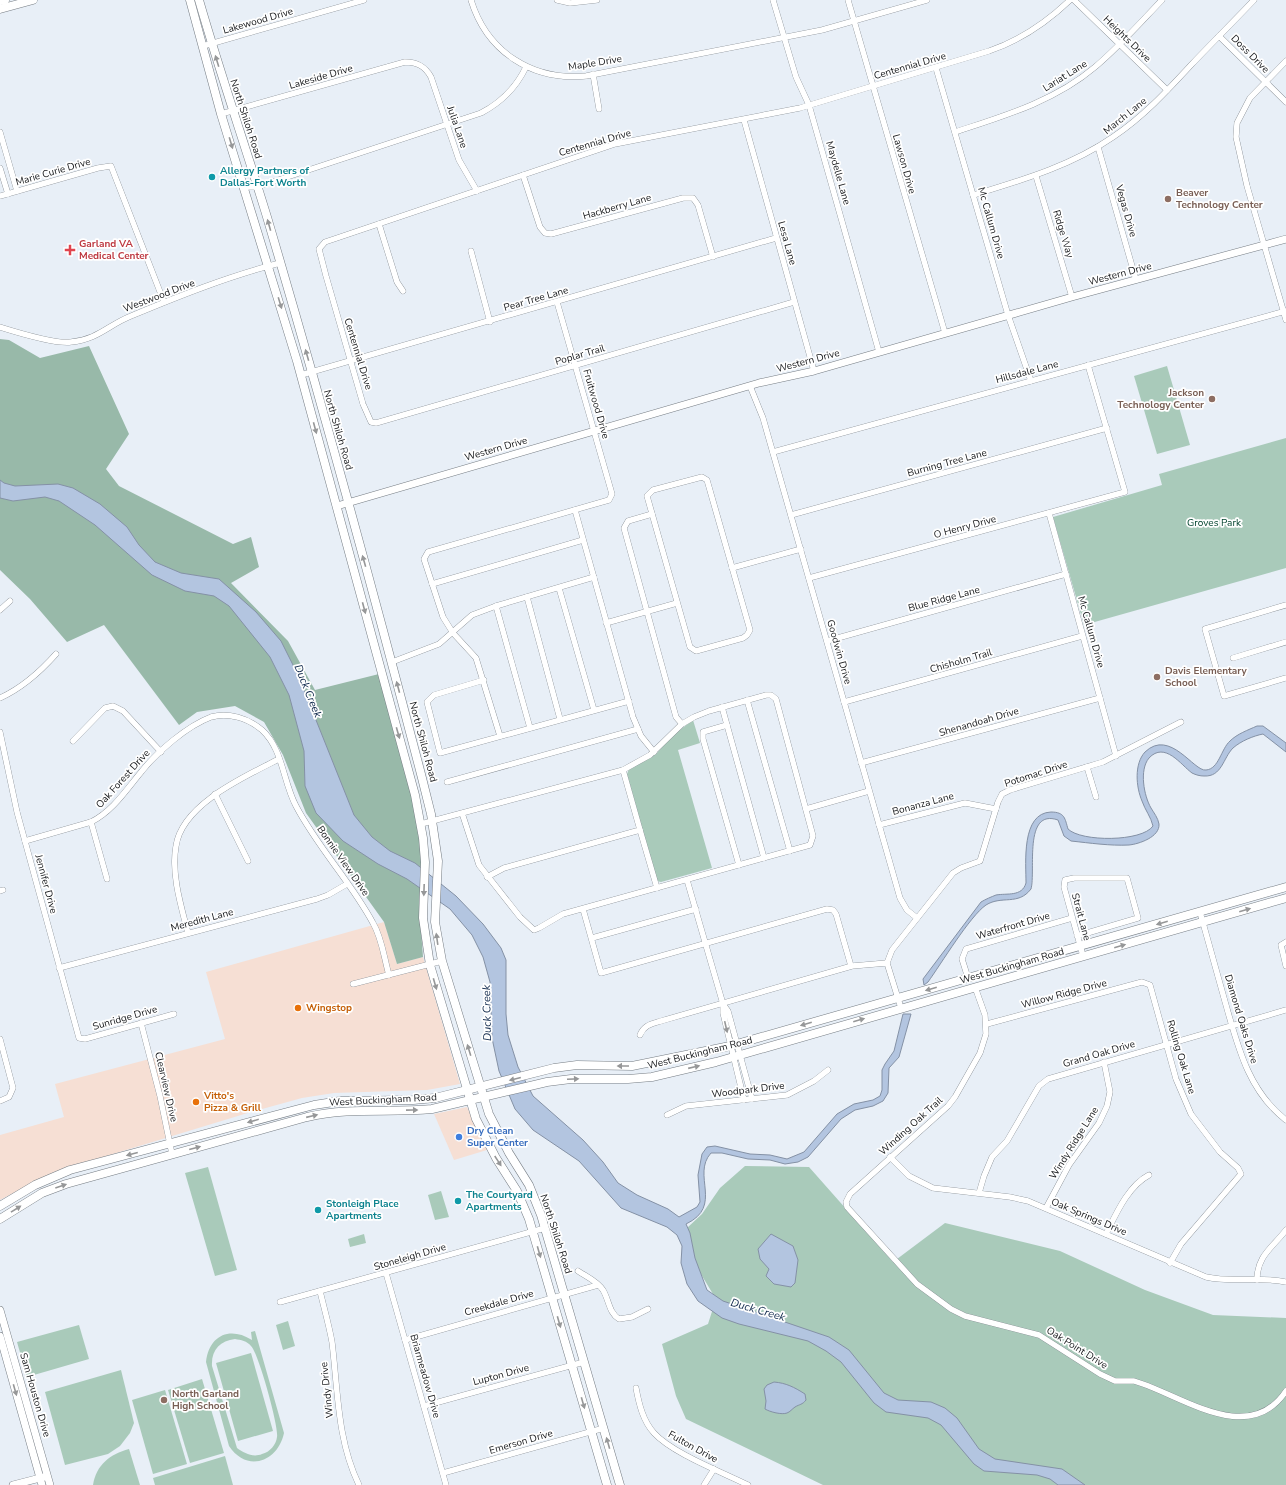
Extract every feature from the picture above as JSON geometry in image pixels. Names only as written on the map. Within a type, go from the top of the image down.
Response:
[{"type":"main road","points":[[0,1],[5,0]]},
{"type":"main road","points":[[0,9],[33,0]]},
{"type":"main road","name":"North Shiloh Road","points":[[190,0],[222,114],[301,375],[415,795],[421,824],[425,862],[423,918],[430,965],[469,1101],[481,1131],[524,1203],[607,1485]]},
{"type":"main road","name":"North Shiloh Road","points":[[199,0],[280,263],[392,662],[432,821],[438,861],[436,916],[437,942],[442,961],[480,1088],[494,1125],[536,1199],[620,1485]]},
{"type":"main road","points":[[348,548],[359,545]]},
{"type":"main road","points":[[379,666],[392,662]]},
{"type":"main road","points":[[425,862],[438,861]]},
{"type":"main road","name":"West Buckingham Road","points":[[0,1206],[28,1189],[54,1177],[88,1166],[326,1102],[429,1098],[480,1088],[532,1074],[577,1065],[632,1066],[734,1044],[1284,888]]},
{"type":"main road","name":"West Buckingham Road","points":[[0,1219],[32,1199],[53,1189],[91,1176],[331,1112],[432,1109],[535,1085],[571,1079],[628,1079],[652,1077],[737,1055],[1203,922],[1286,900]]},
{"type":"main road","points":[[968,978],[975,987]]},
{"type":"main road","points":[[384,1100],[384,1110]]},
{"type":"main road","points":[[272,1116],[275,1126]]},
{"type":"main road","points":[[88,1166],[91,1176]]},
{"type":"main road","points":[[28,1189],[32,1199]]},
{"type":"street","name":"Lakewood Drive","points":[[203,46],[364,0]]},
{"type":"street","name":"Maple Drive","points":[[471,0],[482,28],[508,56],[526,67],[548,75],[568,78],[784,38],[854,22],[927,0]]},
{"type":"street","points":[[557,0],[570,3],[597,0]]},
{"type":"street","name":"Maydelle Lane","points":[[773,0],[796,77],[809,105],[879,352]]},
{"type":"street","name":"Lawson Drive","points":[[848,0],[945,333]]},
{"type":"street","name":"Centennial Drive","points":[[371,422],[367,414],[351,362],[319,249],[326,242],[615,144],[783,112],[936,68],[1002,47],[1019,39],[1052,17],[1070,0]]},
{"type":"street","name":"Heights Drive","points":[[1074,0],[1167,90]]},
{"type":"street","name":"Lariat Lane","points":[[955,132],[1021,110],[1052,96],[1095,67],[1120,44],[1162,0]]},
{"type":"street","name":"March Lane","points":[[973,195],[1036,176],[1074,160],[1098,147],[1134,123],[1254,0]]},
{"type":"street","name":"Doss Drive","points":[[1219,36],[1286,102]]},
{"type":"street","points":[[1286,61],[1250,98],[1237,123],[1236,137],[1247,186],[1285,312],[1286,320]]},
{"type":"street","name":"Lakeside Drive","points":[[222,114],[405,62],[413,62],[424,68]]},
{"type":"street","points":[[245,187],[257,187],[481,113],[496,105],[520,81],[526,67]]},
{"type":"street","name":"Julia Lane","points":[[424,68],[431,77],[446,125],[462,168],[477,191]]},
{"type":"street","name":"Mc Callum Drive","points":[[936,68],[1008,315],[1031,381]]},
{"type":"street","points":[[593,74],[599,109]]},
{"type":"street","name":"Lesa Lane","points":[[744,120],[814,371]]},
{"type":"street","points":[[0,132],[17,191]]},
{"type":"street","name":"Vegas Drive","points":[[1098,147],[1136,280]]},
{"type":"street","name":"Marie Curie Drive","points":[[0,196],[111,166],[164,302]]},
{"type":"street","points":[[0,168],[8,194]]},
{"type":"street","name":"Hackberry Lane","points":[[522,175],[540,227],[545,233],[551,234],[683,198],[693,198],[698,205],[714,257]]},
{"type":"street","name":"Ridge Way","points":[[1036,176],[1072,297]]},
{"type":"street","points":[[379,224],[402,291]]},
{"type":"street","name":"Pear Tree Lane","points":[[301,375],[490,322],[776,238]]},
{"type":"street","name":"Western Drive","points":[[336,506],[750,386],[814,371],[1072,297],[1286,239]]},
{"type":"street","points":[[471,252],[490,322]]},
{"type":"street","name":"Westwood Drive","points":[[0,327],[69,342],[97,336],[124,318],[164,302],[280,263]]},
{"type":"street","name":"Fruitwood Drive","points":[[556,302],[576,366],[612,494],[612,497],[609,500],[575,510]]},
{"type":"street","name":"Poplar Trail","points":[[371,422],[376,423],[794,302]]},
{"type":"street","name":"Hillsdale Lane","points":[[773,452],[1285,312]]},
{"type":"street","points":[[1088,365],[1107,428]]},
{"type":"street","name":"Goodwin Drive","points":[[750,386],[764,418],[900,898],[907,910],[917,918]]},
{"type":"street","name":"O Henry Drive","points":[[809,578],[1125,492],[1107,428]]},
{"type":"street","name":"Burning Tree Lane","points":[[791,515],[1107,428]]},
{"type":"street","points":[[704,477],[707,480],[750,630],[747,635],[742,638],[696,651],[692,650],[652,514],[647,496],[648,493],[653,490],[704,477]]},
{"type":"street","points":[[500,736],[476,658],[454,633],[443,617],[424,559],[428,552],[575,510],[606,623],[638,729],[654,752]]},
{"type":"street","name":"Mc Callum Drive","points":[[1049,513],[1116,756]]},
{"type":"street","points":[[652,514],[628,521],[624,524],[624,528],[676,717],[682,724]]},
{"type":"street","points":[[432,584],[583,540]]},
{"type":"street","points":[[732,568],[801,549]]},
{"type":"street","name":"Blue Ridge Lane","points":[[827,641],[1066,574]]},
{"type":"street","points":[[392,662],[429,650],[454,633],[472,615],[496,606],[594,577]]},
{"type":"street","points":[[559,588],[594,710]]},
{"type":"street","points":[[527,597],[560,719]]},
{"type":"street","points":[[0,610],[10,600]]},
{"type":"street","points":[[606,623],[677,603]]},
{"type":"street","points":[[1286,605],[1205,629],[1224,696],[1286,678]]},
{"type":"street","points":[[496,606],[530,728]]},
{"type":"street","name":"Chisholm Trail","points":[[844,702],[1082,636]]},
{"type":"street","points":[[1233,658],[1286,642]]},
{"type":"street","points":[[0,698],[16,691],[43,668],[56,654]]},
{"type":"street","points":[[484,680],[434,695],[429,698],[427,702],[440,753],[629,701]]},
{"type":"street","points":[[421,824],[432,821],[623,770],[654,752],[682,724],[694,717],[722,707],[766,695],[776,699],[813,836],[810,845],[563,914],[534,930],[520,917],[479,865],[462,813]]},
{"type":"street","name":"Shenandoah Drive","points":[[861,763],[1100,698]]},
{"type":"street","points":[[747,700],[790,851]]},
{"type":"street","points":[[73,741],[105,708],[113,706],[124,711],[160,752]]},
{"type":"street","points":[[722,707],[764,858]]},
{"type":"street","name":"Oak Forest Drive","points":[[25,841],[91,822],[109,811],[143,769],[160,752],[203,721],[215,716],[225,715],[247,721],[261,730],[272,742],[280,759]]},
{"type":"street","name":"Potomac Drive","points":[[887,963],[892,950],[953,873],[961,868],[980,861],[1002,794],[1010,790],[1087,767],[1116,756],[1181,722]]},
{"type":"street","points":[[727,725],[703,732],[702,739],[739,865]]},
{"type":"street","points":[[447,782],[638,729]]},
{"type":"street","name":"Jennifer Drive","points":[[0,732],[25,841],[77,1035],[80,1038]]},
{"type":"street","points":[[188,933],[180,901],[176,871],[176,845],[180,833],[194,812],[215,794],[231,783],[280,759]]},
{"type":"street","name":"Bonnie View Drive","points":[[280,759],[296,806],[374,924],[389,975]]},
{"type":"street","points":[[1087,767],[1096,797]]},
{"type":"street","points":[[623,770],[657,888]]},
{"type":"street","points":[[806,809],[869,791]]},
{"type":"street","points":[[215,794],[248,861]]},
{"type":"street","name":"Bonanza Lane","points":[[879,825],[965,803],[996,809]]},
{"type":"street","points":[[91,822],[107,879]]},
{"type":"street","points":[[487,877],[504,868],[640,830]]},
{"type":"street","name":"Strait Lane","points":[[1077,936],[1138,918],[1138,913],[1128,878],[1074,878],[1065,880],[1064,883],[1072,918],[1077,936],[1083,956]]},
{"type":"street","points":[[687,880],[723,1004],[723,1013],[752,1099]]},
{"type":"street","name":"Meredith Lane","points":[[59,968],[317,899],[328,895],[347,884]]},
{"type":"street","points":[[1284,888],[1286,900]]},
{"type":"street","points":[[583,909],[601,973],[827,909],[833,910],[836,914],[851,966]]},
{"type":"street","points":[[592,938],[696,909]]},
{"type":"street","name":"Diamond Oaks Drive","points":[[1200,912],[1241,1056],[1256,1088],[1266,1102],[1286,1120]]},
{"type":"street","name":"Waterfront Drive","points":[[968,978],[962,959],[966,949],[1072,918]]},
{"type":"street","points":[[1283,943],[1286,966]]},
{"type":"street","points":[[353,984],[442,961]]},
{"type":"street","points":[[640,1035],[642,1029],[648,1025],[851,966],[887,963],[901,1008]]},
{"type":"street","name":"Willow Ridge Drive","points":[[987,1024],[1128,985],[1146,982]]},
{"type":"street","name":"Rolling Oak Lane","points":[[1146,982],[1150,985],[1176,1079],[1191,1114],[1220,1152],[1238,1168],[1241,1174],[1181,1244],[1170,1263]]},
{"type":"street","name":"Winding Oak Trail","points":[[846,1202],[850,1194],[948,1106],[955,1097],[980,1053],[986,1034],[987,1024],[975,987]]},
{"type":"street","name":"Grand Oak Drive","points":[[979,1193],[992,1157],[1007,1141],[1039,1086],[1048,1079],[1062,1073],[1286,1010]]},
{"type":"street","name":"Sunridge Drive","points":[[80,1038],[84,1039],[174,1014]]},
{"type":"street","name":"Clearview Drive","points":[[141,1023],[160,1096],[172,1154]]},
{"type":"street","points":[[0,1038],[13,1088],[9,1097],[0,1101]]},
{"type":"street","points":[[737,1055],[744,1100]]},
{"type":"street","name":"Windy Ridge Lane","points":[[1046,1208],[1069,1165],[1099,1123],[1107,1106],[1110,1092],[1104,1062]]},
{"type":"street","name":"Woodpark Drive","points":[[667,1115],[686,1106],[787,1095],[814,1081],[828,1070]]},
{"type":"street","name":"Oak Springs Drive","points":[[890,1157],[910,1176],[933,1188],[1010,1197],[1046,1208],[1206,1278],[1222,1281],[1256,1280],[1286,1282]]},
{"type":"street","points":[[1106,1234],[1129,1194],[1140,1179],[1149,1175]]},
{"type":"street","name":"Oak Point Drive","points":[[846,1202],[846,1207],[856,1219],[907,1274],[932,1297],[965,1316],[1039,1335],[1100,1374],[1115,1381],[1134,1381],[1201,1409],[1220,1415],[1236,1416],[1248,1416],[1266,1409],[1275,1403],[1286,1390]]},
{"type":"street","name":"Stoneleigh Drive","points":[[280,1302],[545,1228]]},
{"type":"street","points":[[1256,1280],[1257,1268],[1261,1258],[1286,1230]]},
{"type":"street","points":[[578,1271],[598,1284],[604,1291],[614,1316],[619,1319],[632,1317],[648,1309]]},
{"type":"street","name":"Briarmeadow Drive","points":[[386,1273],[446,1485]]},
{"type":"street","name":"Creekdale Drive","points":[[405,1340],[565,1295],[598,1284]]},
{"type":"street","name":"Windy Drive","points":[[320,1292],[330,1334],[338,1418],[353,1470],[360,1485]]},
{"type":"street","name":"Sam Houston Drive","points":[[0,1310],[8,1352],[44,1480],[50,1485]]},
{"type":"street","name":"Sam Houston Drive","points":[[0,1336],[8,1352]]},
{"type":"street","name":"Lupton Drive","points":[[424,1406],[584,1362]]},
{"type":"street","name":"Fulton Drive","points":[[636,1388],[644,1416],[654,1433],[674,1449],[748,1485]]},
{"type":"street","name":"Emerson Drive","points":[[443,1473],[604,1428]]},
{"type":"street","points":[[704,1485],[714,1469]]},
{"type":"street","points":[[13,1485],[44,1480]]},
{"type":"shaded area","points":[[384,922],[397,964],[423,957],[460,1084],[427,1090],[334,1093],[302,1098],[54,1172],[0,1200],[0,1135],[64,1117],[55,1084],[225,1039],[206,972]]},
{"type":"shaded area","points":[[467,1107],[487,1150],[454,1160],[434,1114]]},
{"type":"green space","points":[[0,339],[9,340],[40,358],[89,346],[129,434],[106,469],[119,486],[233,544],[251,537],[259,567],[231,583],[288,641],[315,690],[379,674],[419,825],[423,856],[419,903],[423,957],[397,964],[384,922],[306,813],[283,755],[264,722],[235,706],[197,712],[179,725],[104,625],[67,642],[30,599],[0,570]]},
{"type":"green space","points":[[1167,366],[1190,445],[1157,454],[1134,376]]},
{"type":"green space","name":"Groves Park","points":[[1286,438],[1286,568],[1084,625],[1053,517],[1162,485],[1159,474]]},
{"type":"green space","points":[[693,720],[700,743],[678,750],[712,868],[661,882],[657,881],[627,774],[629,769],[656,754],[673,735]]},
{"type":"green space","points":[[745,1166],[809,1167],[893,1262],[945,1223],[1060,1251],[1145,1290],[1213,1315],[1286,1318],[1286,1485],[823,1485],[686,1419],[676,1396],[662,1344],[708,1324],[716,1299],[693,1261],[687,1228],[702,1214],[720,1188]]},
{"type":"green space","points":[[208,1167],[237,1270],[215,1276],[185,1173]]},
{"type":"green space","points":[[441,1191],[449,1217],[435,1220],[428,1195]]},
{"type":"green space","points":[[364,1234],[366,1243],[350,1247],[348,1239]]},
{"type":"green space","points":[[288,1321],[295,1346],[283,1350],[276,1325]]},
{"type":"green space","points":[[79,1325],[89,1359],[27,1377],[17,1342]]},
{"type":"green space","points":[[255,1331],[284,1433],[281,1443],[269,1457],[253,1461],[244,1459],[236,1454],[229,1446],[206,1362],[211,1345],[216,1339],[229,1334],[236,1334],[252,1340],[251,1332]],"holes":[[[235,1339],[248,1343],[254,1351],[263,1375],[275,1419],[277,1430],[275,1443],[270,1450],[259,1455],[249,1454],[237,1448],[212,1366],[213,1355],[218,1347],[225,1342]]]},
{"type":"green space","points":[[251,1353],[273,1431],[238,1441],[216,1363]]},
{"type":"green space","points":[[121,1370],[134,1423],[130,1433],[120,1446],[108,1454],[65,1465],[45,1392]]},
{"type":"green space","points":[[202,1379],[224,1453],[190,1463],[168,1390]]},
{"type":"green space","points":[[165,1390],[187,1464],[153,1474],[132,1400]]},
{"type":"green space","points":[[129,1449],[140,1485],[93,1485],[97,1472],[105,1461],[122,1451]]},
{"type":"green space","points":[[225,1456],[233,1485],[155,1485],[153,1478]]},
{"type":"water","points":[[0,480],[4,483],[15,486],[58,484],[73,488],[100,504],[127,527],[139,545],[155,562],[181,573],[219,579],[256,612],[281,641],[298,675],[354,815],[372,837],[390,851],[415,863],[456,896],[483,924],[501,948],[506,960],[506,1014],[508,1035],[518,1067],[533,1096],[583,1140],[603,1162],[618,1183],[637,1195],[668,1209],[679,1217],[697,1207],[700,1202],[698,1175],[702,1154],[707,1147],[715,1146],[750,1154],[770,1155],[787,1159],[804,1152],[837,1114],[854,1104],[873,1100],[880,1096],[882,1090],[882,1070],[894,1051],[903,1014],[911,1014],[899,1057],[889,1068],[888,1093],[883,1101],[873,1106],[855,1110],[841,1119],[808,1157],[798,1162],[785,1164],[770,1160],[748,1159],[722,1153],[711,1153],[706,1162],[704,1171],[705,1199],[703,1208],[697,1217],[686,1224],[690,1233],[695,1258],[707,1290],[723,1301],[829,1337],[849,1350],[884,1393],[898,1400],[931,1402],[945,1408],[957,1418],[979,1449],[995,1459],[1062,1469],[1085,1485],[1058,1485],[1050,1479],[1037,1475],[984,1471],[974,1464],[941,1425],[928,1418],[886,1412],[874,1403],[841,1362],[826,1351],[808,1341],[739,1324],[722,1318],[698,1301],[687,1284],[681,1263],[682,1246],[677,1235],[667,1227],[621,1208],[579,1161],[533,1130],[515,1109],[499,1071],[492,1038],[490,982],[483,957],[472,935],[450,909],[407,879],[378,864],[343,841],[316,813],[305,786],[304,751],[289,695],[270,657],[229,606],[214,596],[185,591],[152,575],[95,525],[59,501],[45,497],[13,501],[0,498]]},
{"type":"water","points":[[1257,726],[1263,726],[1286,743],[1286,752],[1263,734],[1259,735],[1236,745],[1222,766],[1215,773],[1204,776],[1192,773],[1178,760],[1167,753],[1155,753],[1149,758],[1144,769],[1143,776],[1146,797],[1159,824],[1156,833],[1148,839],[1129,845],[1071,841],[1064,836],[1058,820],[1047,819],[1040,823],[1035,832],[1033,843],[1031,889],[1021,897],[992,902],[979,911],[964,929],[928,982],[924,985],[923,979],[981,902],[996,895],[1014,894],[1024,887],[1026,883],[1027,840],[1034,821],[1041,815],[1051,812],[1059,813],[1064,817],[1068,829],[1085,836],[1098,838],[1125,837],[1137,835],[1147,831],[1153,826],[1143,804],[1137,783],[1139,763],[1145,752],[1154,746],[1163,745],[1172,748],[1201,769],[1206,770],[1214,766],[1227,745],[1233,739],[1243,732]]},
{"type":"water","points":[[771,1234],[793,1246],[798,1260],[795,1283],[791,1287],[774,1284],[766,1276],[769,1269],[760,1259],[758,1249]]},
{"type":"water","points":[[774,1382],[786,1384],[797,1389],[805,1394],[806,1400],[785,1414],[776,1413],[765,1409],[766,1401],[764,1389],[767,1385]]},
{"type":"place","name":"Allergy Partners of Dallas-Fort Worth","points":[[212,177]]},
{"type":"place","name":"Beaver Technology Center","points":[[1168,199]]},
{"type":"place","name":"Garland VA Medical Center","points":[[70,250]]},
{"type":"place","name":"Jackson Technology Center","points":[[1212,399]]},
{"type":"place","name":"Davis Elementary School","points":[[1157,677]]},
{"type":"place","name":"Wingstop","points":[[298,1008]]},
{"type":"place","name":"Vitto's Pizza & Grill","points":[[196,1102]]},
{"type":"place","name":"Dry Clean Super Center","points":[[459,1137]]},
{"type":"place","name":"The Courtyard Apartments","points":[[458,1201]]},
{"type":"place","name":"Stonleigh Place Apartments","points":[[318,1210]]},
{"type":"place","name":"North Garland High School","points":[[164,1400]]},
{"type":"water label","name":"Duck Creek","points":[[308,691]]},
{"type":"water label","name":"Duck Creek","points":[[487,1013]]},
{"type":"water label","name":"Duck Creek","points":[[758,1310]]}]
